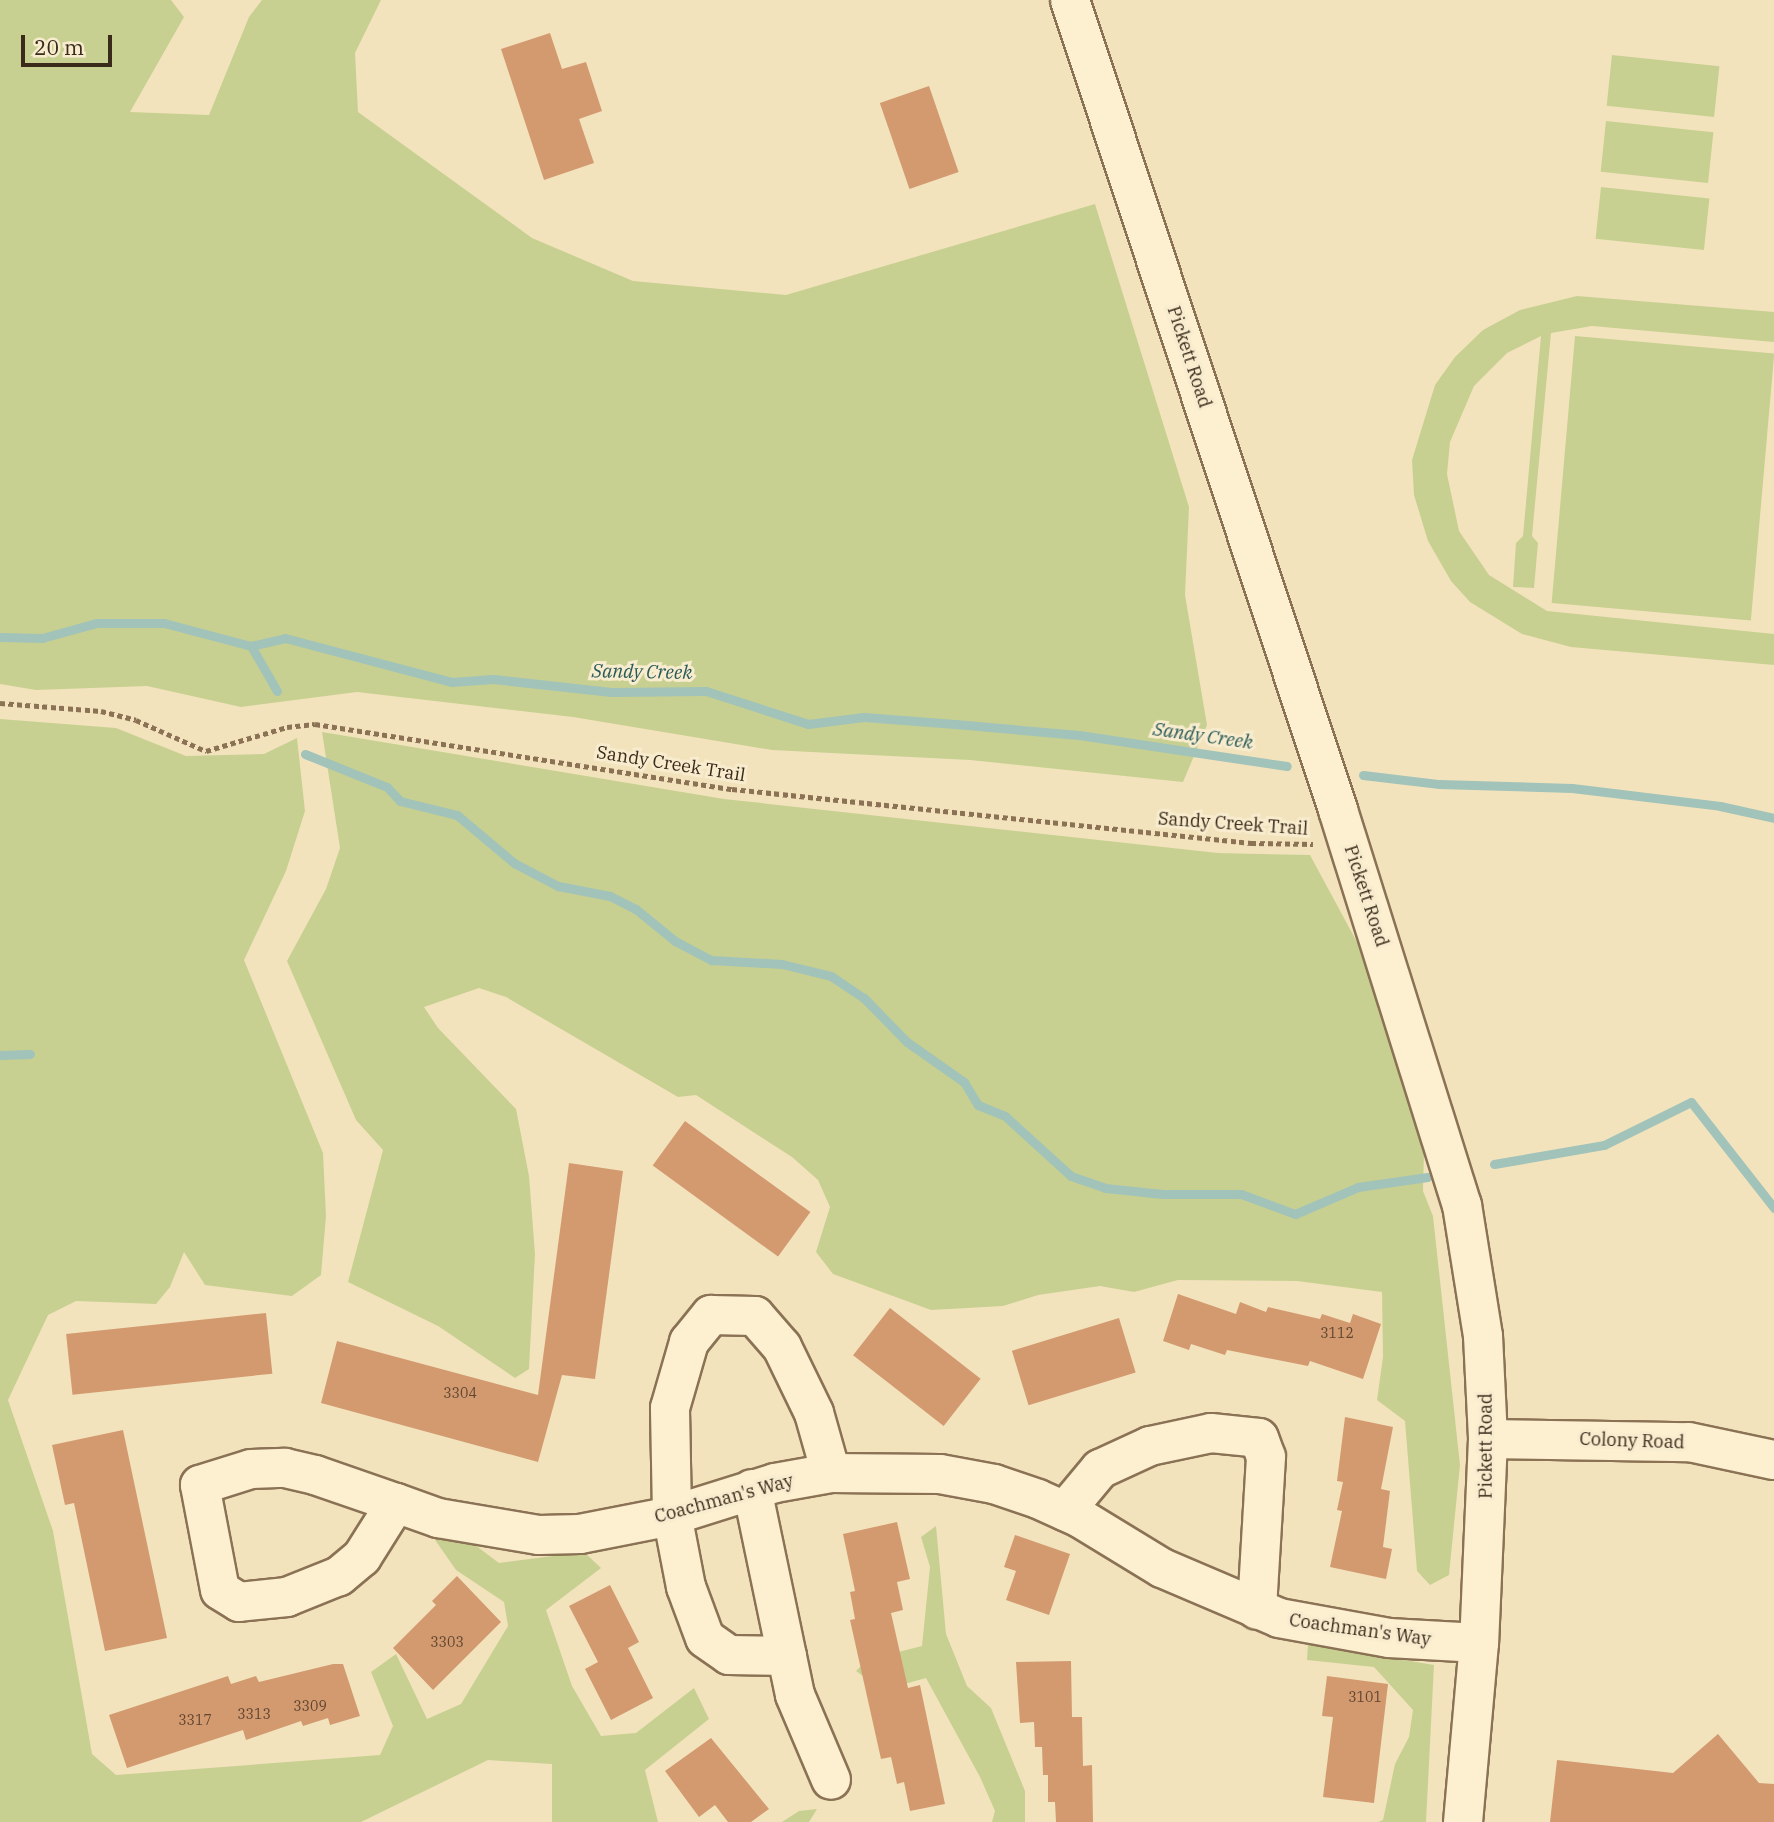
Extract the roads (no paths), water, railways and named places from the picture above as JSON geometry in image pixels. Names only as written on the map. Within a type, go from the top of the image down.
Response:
[{"type":"street","name":"Pickett Road","points":[[1070,0],[1349,845],[1462,1205],[1483,1336],[1488,1439],[1479,1643],[1463,1822]]},
{"type":"street","points":[[787,1656],[729,1655],[705,1638],[686,1587],[672,1514],[670,1408],[689,1342],[711,1315],[755,1316],[782,1347],[814,1413],[831,1473]]},
{"type":"street","points":[[1065,1511],[1100,1469],[1150,1446],[1211,1433],[1259,1438],[1265,1457],[1257,1610]]},
{"type":"street","name":"Colony Road","points":[[1488,1439],[1689,1442],[1774,1460]]},
{"type":"street","name":"Coachman's Way","points":[[396,1503],[362,1557],[339,1576],[287,1597],[239,1602],[220,1590],[200,1485],[251,1469],[285,1468],[396,1503],[438,1518],[539,1535],[580,1534],[672,1514],[752,1489],[831,1473],[940,1474],[994,1483],[1065,1511],[1162,1569],[1257,1610],[1352,1632],[1479,1643]]},
{"type":"street","points":[[752,1489],[795,1695],[831,1780]]},
{"type":"waterway","name":"Sandy Creek","points":[[0,637],[42,638],[97,623],[164,623],[251,646],[285,638],[451,682],[493,679],[611,692],[706,691],[808,724],[864,717],[955,724],[1079,735],[1287,766]]},
{"type":"waterway","points":[[251,646],[277,691]]},
{"type":"waterway","points":[[305,754],[387,787],[400,801],[457,815],[514,863],[558,886],[610,896],[637,910],[675,941],[711,960],[782,964],[831,976],[864,998],[907,1042],[964,1082],[978,1105],[1005,1116],[1071,1176],[1105,1188],[1163,1194],[1241,1194],[1295,1214],[1358,1187],[1427,1177]]},
{"type":"waterway","name":"Sandy Creek","points":[[1363,775],[1439,784],[1572,788],[1720,806],[1774,818]]},
{"type":"waterway","points":[[0,1055],[30,1054]]},
{"type":"waterway","points":[[1494,1164],[1604,1145],[1691,1102],[1774,1208]]}]
